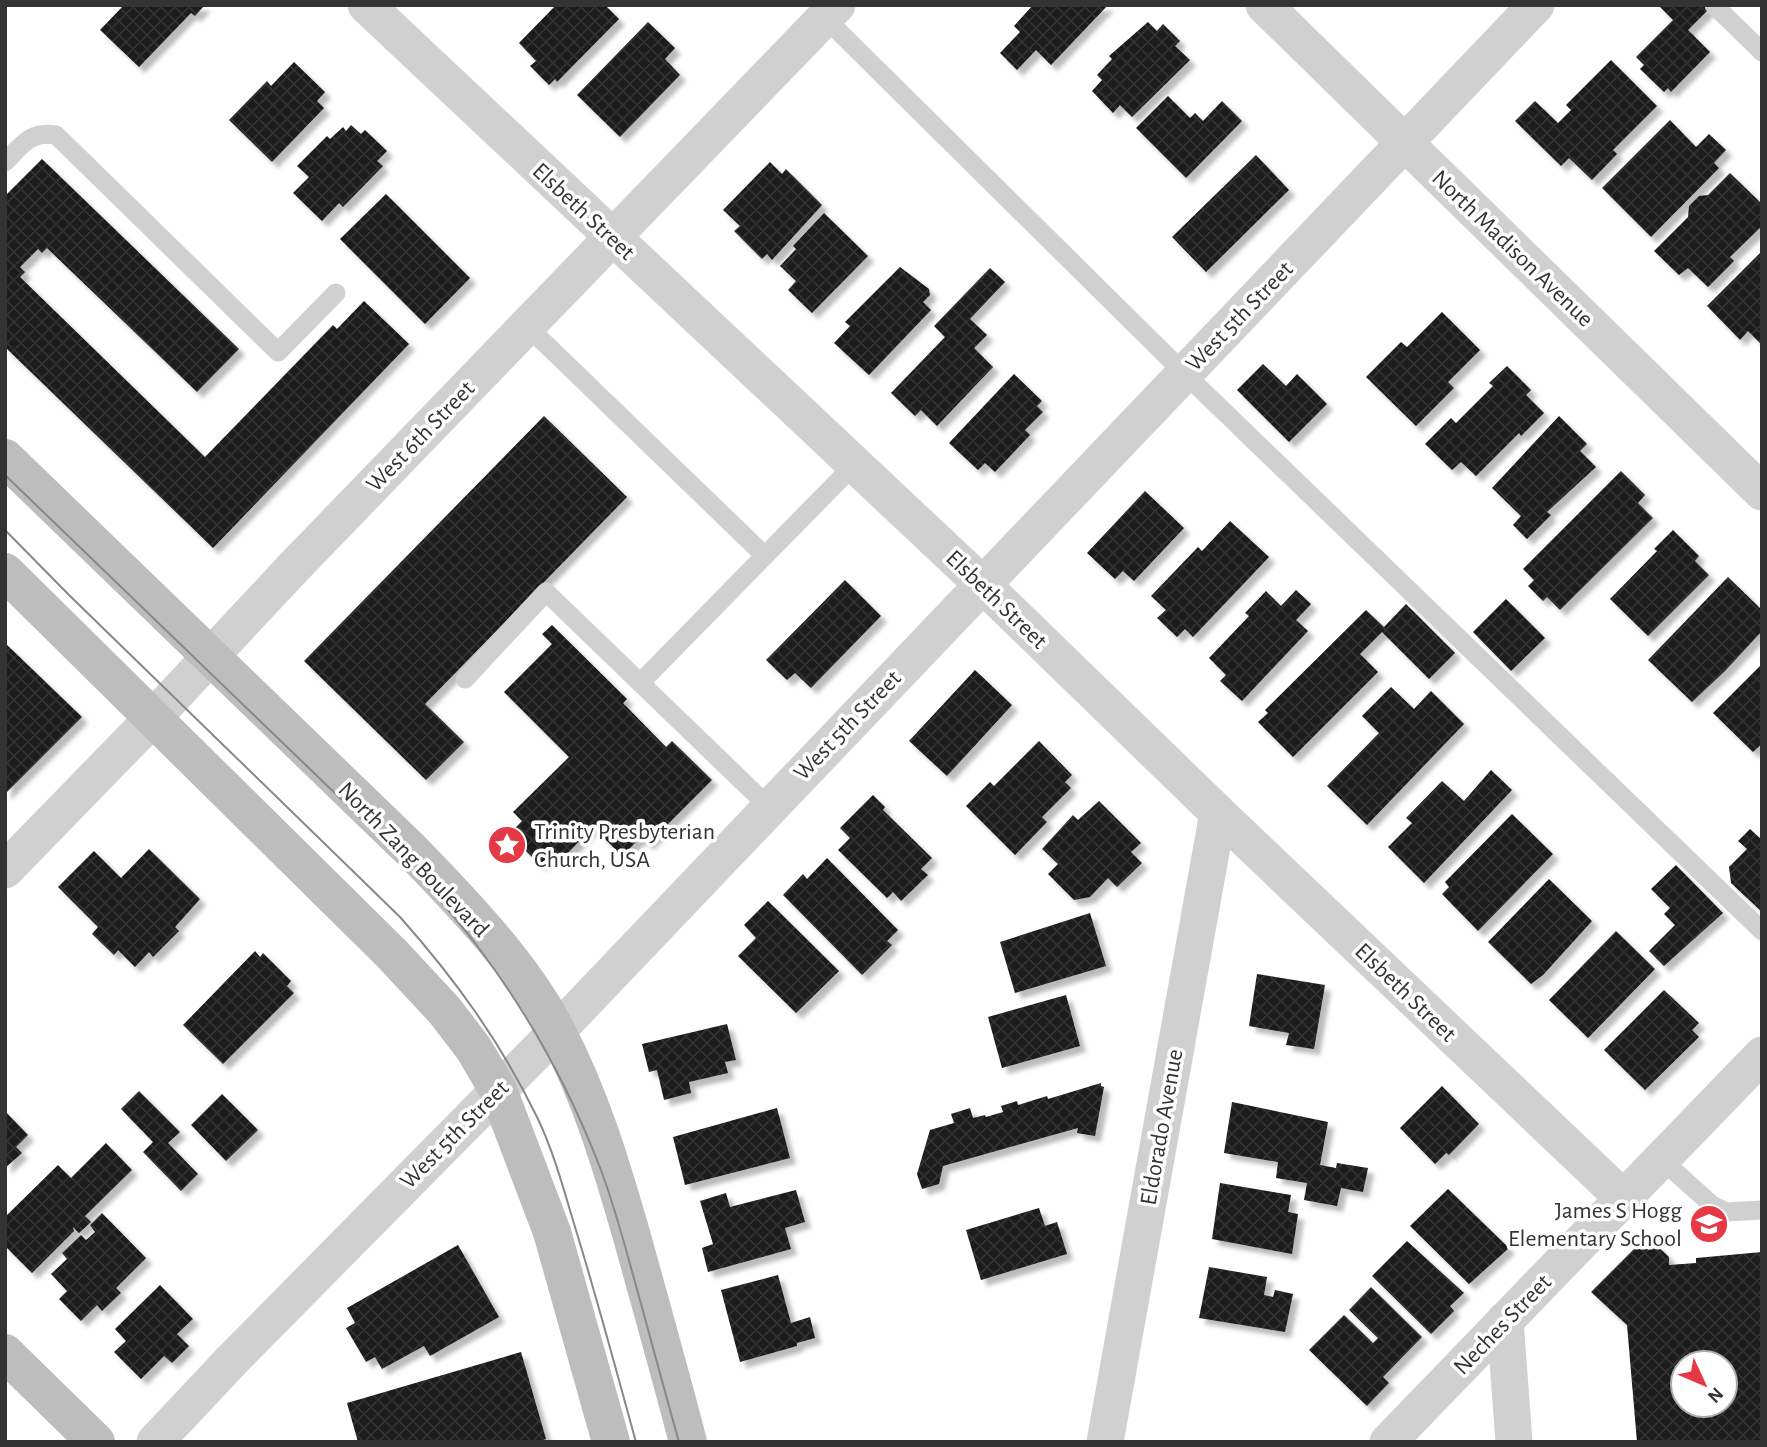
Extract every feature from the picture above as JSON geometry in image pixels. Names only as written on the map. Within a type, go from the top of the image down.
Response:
[{"type":"main road","name":"North Zang Boulevard","points":[[5,457],[452,892],[528,985],[557,1031],[589,1103],[617,1185],[688,1442]]},
{"type":"main road","points":[[5,572],[392,954],[474,1049],[498,1090],[552,1232],[611,1442]]},
{"type":"main road","points":[[5,1353],[96,1442]]},
{"type":"street","name":"Elsbeth Street","points":[[366,5],[982,584],[1218,813],[1623,1198]]},
{"type":"street","name":"North Madison Avenue","points":[[1264,5],[1762,492]]},
{"type":"street","name":"West 5th Street","points":[[155,1442],[243,1349],[557,1031],[1536,5]]},
{"type":"street","name":"West 6th Street","points":[[5,870],[613,237],[824,10]]},
{"type":"street","name":"Eldorado Avenue","points":[[1105,1442],[1218,813]]},
{"type":"street","name":"Neches Street","points":[[1388,1442],[1762,1055]]},
{"type":"street","points":[[1505,1320],[1514,1442]]},
{"type":"lane","points":[[1714,5],[1762,52]]},
{"type":"lane","points":[[824,10],[1184,373],[1762,931]]},
{"type":"lane","points":[[5,162],[26,141],[42,133],[56,135],[278,352],[336,293]]},
{"type":"lane","points":[[527,326],[765,556]]},
{"type":"lane","points":[[640,682],[854,465]]},
{"type":"lane","points":[[465,679],[545,592],[769,807]]},
{"type":"lane","points":[[1661,1159],[1712,1205],[1726,1212],[1762,1210]]},
{"type":"building","points":[[124,5],[205,5],[195,16],[191,13],[139,67],[100,30]]},
{"type":"building","points":[[556,5],[605,5],[619,19],[557,82],[555,79],[549,85],[530,66],[536,61],[519,43]]},
{"type":"building","points":[[1033,5],[1108,5],[1051,65],[1036,50],[1017,70],[1000,53],[1020,32],[1014,26]]},
{"type":"building","points":[[1658,5],[1707,5],[1710,8],[1688,30],[1710,52],[1671,92],[1668,88],[1664,92],[1640,69],[1644,65],[1636,57],[1673,20]]},
{"type":"building","points":[[648,22],[675,48],[665,59],[680,75],[620,137],[577,95]]},
{"type":"building","points":[[1148,22],[1157,31],[1163,24],[1180,41],[1175,46],[1190,60],[1132,117],[1120,105],[1113,113],[1092,91],[1102,80],[1097,75],[1112,59],[1109,56]]},
{"type":"building","points":[[1611,60],[1657,106],[1613,150],[1617,154],[1592,180],[1569,158],[1561,166],[1515,121],[1535,101],[1558,123],[1571,110],[1566,105]]},
{"type":"building","points":[[294,62],[325,92],[317,101],[324,108],[272,162],[229,120],[267,81],[271,86]]},
{"type":"building","points":[[1168,96],[1190,118],[1195,113],[1203,121],[1222,101],[1242,121],[1186,178],[1136,128]]},
{"type":"building","points":[[1670,120],[1696,147],[1709,134],[1726,150],[1714,163],[1719,168],[1651,237],[1602,188]]},
{"type":"building","points":[[351,125],[361,134],[365,130],[387,151],[377,161],[383,166],[343,207],[339,203],[322,221],[293,193],[309,177],[297,166],[327,136],[330,139],[343,127],[346,131]]},
{"type":"building","points":[[1256,155],[1289,190],[1206,272],[1172,237]]},
{"type":"building","points":[[42,159],[239,349],[197,392],[47,248],[42,253],[38,249],[20,267],[25,272],[20,277],[205,457],[333,325],[337,329],[364,301],[409,344],[213,548],[5,347],[5,196]]},
{"type":"building","points":[[770,162],[782,174],[786,169],[822,205],[772,260],[767,254],[762,259],[734,231],[740,226],[723,210]]},
{"type":"building","points":[[1730,173],[1762,204],[1762,226],[1730,257],[1734,261],[1708,287],[1688,268],[1679,275],[1654,251],[1688,217],[1689,206],[1699,196],[1708,195]]},
{"type":"building","points":[[386,194],[470,278],[425,324],[340,239]]},
{"type":"building","points":[[824,213],[868,256],[812,313],[788,290],[796,281],[780,266],[796,249],[793,246]]},
{"type":"building","points":[[1762,251],[1762,345],[1748,331],[1740,340],[1707,306]]},
{"type":"building","points":[[900,267],[929,289],[930,295],[923,302],[931,310],[869,375],[834,343],[850,326],[845,322]]},
{"type":"building","points":[[990,268],[1005,282],[970,319],[987,335],[974,348],[993,367],[937,426],[921,410],[915,416],[891,393],[945,337],[934,326]]},
{"type":"building","points":[[1442,312],[1480,350],[1448,382],[1454,388],[1416,426],[1366,377],[1401,342],[1407,347]]},
{"type":"building","points":[[1263,364],[1286,386],[1297,374],[1327,404],[1289,442],[1237,390]]},
{"type":"building","points":[[1507,366],[1531,390],[1526,395],[1544,413],[1521,436],[1519,433],[1476,476],[1461,462],[1452,470],[1425,444],[1451,418],[1456,423],[1493,386],[1489,383]]},
{"type":"building","points":[[1014,374],[1042,401],[1037,406],[1043,412],[1025,430],[1030,435],[995,472],[985,463],[978,470],[949,443]]},
{"type":"building","points":[[544,416],[627,497],[425,704],[464,742],[426,780],[304,661]]},
{"type":"building","points":[[1559,416],[1587,444],[1580,451],[1596,467],[1547,512],[1551,515],[1527,539],[1513,525],[1521,516],[1492,488]]},
{"type":"building","points":[[1621,471],[1645,495],[1638,503],[1653,518],[1560,610],[1547,597],[1543,601],[1528,586],[1534,580],[1523,569]]},
{"type":"building","points":[[1145,491],[1184,528],[1134,581],[1123,571],[1115,579],[1087,553]]},
{"type":"building","points":[[1230,521],[1269,557],[1193,637],[1185,629],[1177,637],[1157,618],[1166,610],[1151,596],[1198,547],[1202,551]]},
{"type":"building","points":[[1673,530],[1699,556],[1695,561],[1709,575],[1648,636],[1610,599],[1657,551],[1654,549]]},
{"type":"building","points":[[1728,577],[1762,610],[1762,631],[1692,702],[1648,660]]},
{"type":"building","points":[[845,580],[881,616],[811,688],[795,673],[787,680],[766,660]]},
{"type":"building","points":[[1296,590],[1311,604],[1296,620],[1308,631],[1242,701],[1220,681],[1226,675],[1209,658],[1249,616],[1245,613],[1266,591],[1281,606]]},
{"type":"building","points":[[1506,599],[1545,638],[1511,671],[1473,632]]},
{"type":"building","points":[[1406,604],[1455,653],[1429,679],[1382,632],[1360,654],[1378,672],[1293,757],[1258,722],[1268,713],[1265,710],[1366,610],[1384,627]]},
{"type":"building","points":[[552,625],[627,699],[623,703],[666,747],[672,741],[712,780],[648,844],[641,837],[622,856],[593,827],[561,860],[553,852],[540,865],[509,834],[522,821],[513,812],[569,757],[504,692],[552,644],[542,634]]},
{"type":"building","points":[[5,643],[82,717],[5,794]]},
{"type":"building","points":[[1762,664],[1762,744],[1753,752],[1713,713]]},
{"type":"building","points":[[975,670],[1012,705],[947,776],[909,741]]},
{"type":"building","points":[[1391,687],[1414,709],[1431,691],[1464,724],[1367,825],[1327,786],[1379,733],[1362,716]]},
{"type":"building","points":[[1039,741],[1072,775],[1065,782],[1071,788],[1042,817],[1047,822],[1015,855],[966,806],[990,782],[994,786]]},
{"type":"building","points":[[1491,770],[1512,790],[1424,883],[1388,847],[1412,823],[1406,818],[1442,781],[1464,801]]},
{"type":"building","points":[[873,795],[885,807],[883,810],[932,858],[921,869],[928,875],[901,901],[893,892],[887,898],[838,850],[850,838],[840,828]]},
{"type":"building","points":[[1099,801],[1141,843],[1131,852],[1142,863],[1117,887],[1108,878],[1090,897],[1074,900],[1048,874],[1058,864],[1042,849],[1073,815],[1078,820]]},
{"type":"building","points":[[1512,814],[1553,854],[1478,931],[1442,894],[1449,887],[1445,882]]},
{"type":"building","points":[[1750,829],[1762,840],[1762,912],[1731,883],[1729,867],[1747,849],[1738,841]]},
{"type":"building","points":[[149,849],[200,899],[175,927],[179,931],[153,957],[149,952],[135,967],[118,950],[114,955],[92,934],[98,927],[58,887],[94,851],[121,878]]},
{"type":"building","points":[[827,858],[898,930],[887,941],[892,945],[862,975],[783,895],[803,874],[807,879]]},
{"type":"building","points":[[1676,865],[1723,913],[1664,966],[1649,951],[1675,925],[1664,914],[1670,908],[1651,889]]},
{"type":"building","points":[[1549,879],[1592,921],[1543,975],[1531,984],[1488,942]]},
{"type":"building","points":[[768,901],[839,971],[796,1013],[738,956],[756,938],[744,925]]},
{"type":"building","points":[[1090,913],[1106,966],[1015,993],[1000,942]]},
{"type":"building","points":[[1616,931],[1655,969],[1588,1038],[1549,1000]]},
{"type":"building","points":[[255,951],[260,957],[263,953],[291,981],[287,986],[294,993],[223,1064],[183,1025]]},
{"type":"building","points":[[1257,974],[1325,985],[1314,1049],[1286,1045],[1289,1033],[1249,1026]]},
{"type":"building","points":[[1664,990],[1699,1023],[1692,1030],[1699,1037],[1645,1090],[1604,1050]]},
{"type":"building","points":[[1066,995],[1080,1046],[1002,1068],[988,1017]]},
{"type":"building","points":[[727,1024],[736,1060],[725,1062],[728,1073],[689,1082],[691,1093],[664,1100],[657,1070],[649,1072],[642,1044]]},
{"type":"building","points":[[1101,1083],[1104,1087],[1095,1136],[1077,1133],[1078,1128],[943,1166],[939,1184],[922,1189],[917,1174],[930,1130],[954,1123],[951,1114],[970,1108],[973,1118],[986,1117],[1003,1112],[1001,1106],[1017,1101],[1018,1105],[1047,1096],[1048,1099]]},
{"type":"building","points":[[1442,1086],[1479,1124],[1449,1155],[1446,1153],[1435,1164],[1400,1128]]},
{"type":"building","points":[[139,1091],[180,1132],[168,1143],[198,1174],[181,1191],[143,1152],[153,1142],[121,1109]]},
{"type":"building","points":[[222,1094],[258,1130],[226,1161],[191,1125]]},
{"type":"building","points":[[1232,1102],[1328,1122],[1320,1165],[1336,1168],[1337,1163],[1368,1168],[1363,1192],[1341,1188],[1337,1206],[1304,1200],[1307,1183],[1276,1178],[1278,1162],[1224,1153]]},
{"type":"building","points":[[777,1108],[790,1158],[685,1185],[673,1137]]},
{"type":"building","points":[[5,1111],[28,1135],[16,1147],[22,1153],[5,1168]]},
{"type":"building","points":[[106,1143],[132,1170],[85,1216],[91,1222],[79,1233],[73,1227],[74,1231],[32,1273],[5,1246],[5,1217],[58,1165],[71,1178]]},
{"type":"building","points":[[1220,1183],[1291,1195],[1288,1212],[1298,1214],[1292,1254],[1212,1239]]},
{"type":"building","points":[[1448,1189],[1509,1248],[1469,1284],[1410,1226]]},
{"type":"building","points":[[796,1190],[805,1222],[785,1228],[791,1249],[708,1272],[702,1248],[713,1244],[700,1201],[726,1193],[730,1207]]},
{"type":"building","points":[[1039,1208],[1045,1226],[1057,1222],[1067,1254],[981,1280],[966,1230]]},
{"type":"building","points":[[102,1213],[146,1258],[116,1288],[121,1293],[102,1311],[97,1305],[81,1321],[59,1299],[67,1291],[51,1274],[67,1259],[62,1253],[81,1235],[86,1240],[95,1232],[90,1225]]},
{"type":"building","points":[[1647,1236],[1669,1257],[1669,1265],[1696,1263],[1696,1258],[1762,1252],[1762,1442],[1637,1442],[1627,1325],[1591,1292]]},
{"type":"building","points":[[1407,1241],[1464,1293],[1450,1306],[1454,1311],[1431,1334],[1372,1276]]},
{"type":"building","points":[[458,1245],[499,1317],[430,1356],[424,1346],[382,1369],[375,1357],[366,1362],[346,1328],[355,1323],[347,1308]]},
{"type":"building","points":[[1209,1267],[1267,1277],[1264,1295],[1273,1297],[1275,1290],[1293,1294],[1285,1332],[1199,1318]]},
{"type":"building","points":[[778,1275],[791,1323],[810,1317],[815,1338],[797,1343],[797,1346],[740,1362],[721,1290]]},
{"type":"building","points":[[160,1285],[193,1319],[177,1334],[189,1346],[172,1363],[164,1356],[141,1379],[114,1352],[126,1341],[115,1329]]},
{"type":"building","points":[[1371,1287],[1422,1337],[1383,1377],[1389,1383],[1367,1406],[1309,1350],[1344,1315],[1373,1343],[1378,1338],[1349,1310]]},
{"type":"building","points":[[521,1352],[546,1439],[538,1442],[358,1442],[347,1403]]},
{"type":"tram line","points":[[5,475],[398,854],[459,923],[496,972],[561,1080],[599,1165],[618,1223],[679,1442]]},
{"type":"tram line","points":[[5,530],[400,917],[475,1012],[508,1062],[549,1144],[591,1280],[636,1442]]},
{"type":"place","name":"Trinity Presbyterian Church, USA","points":[[507,845]]},
{"type":"place","name":"James S Hogg Elementary School","points":[[1709,1224]]}]
